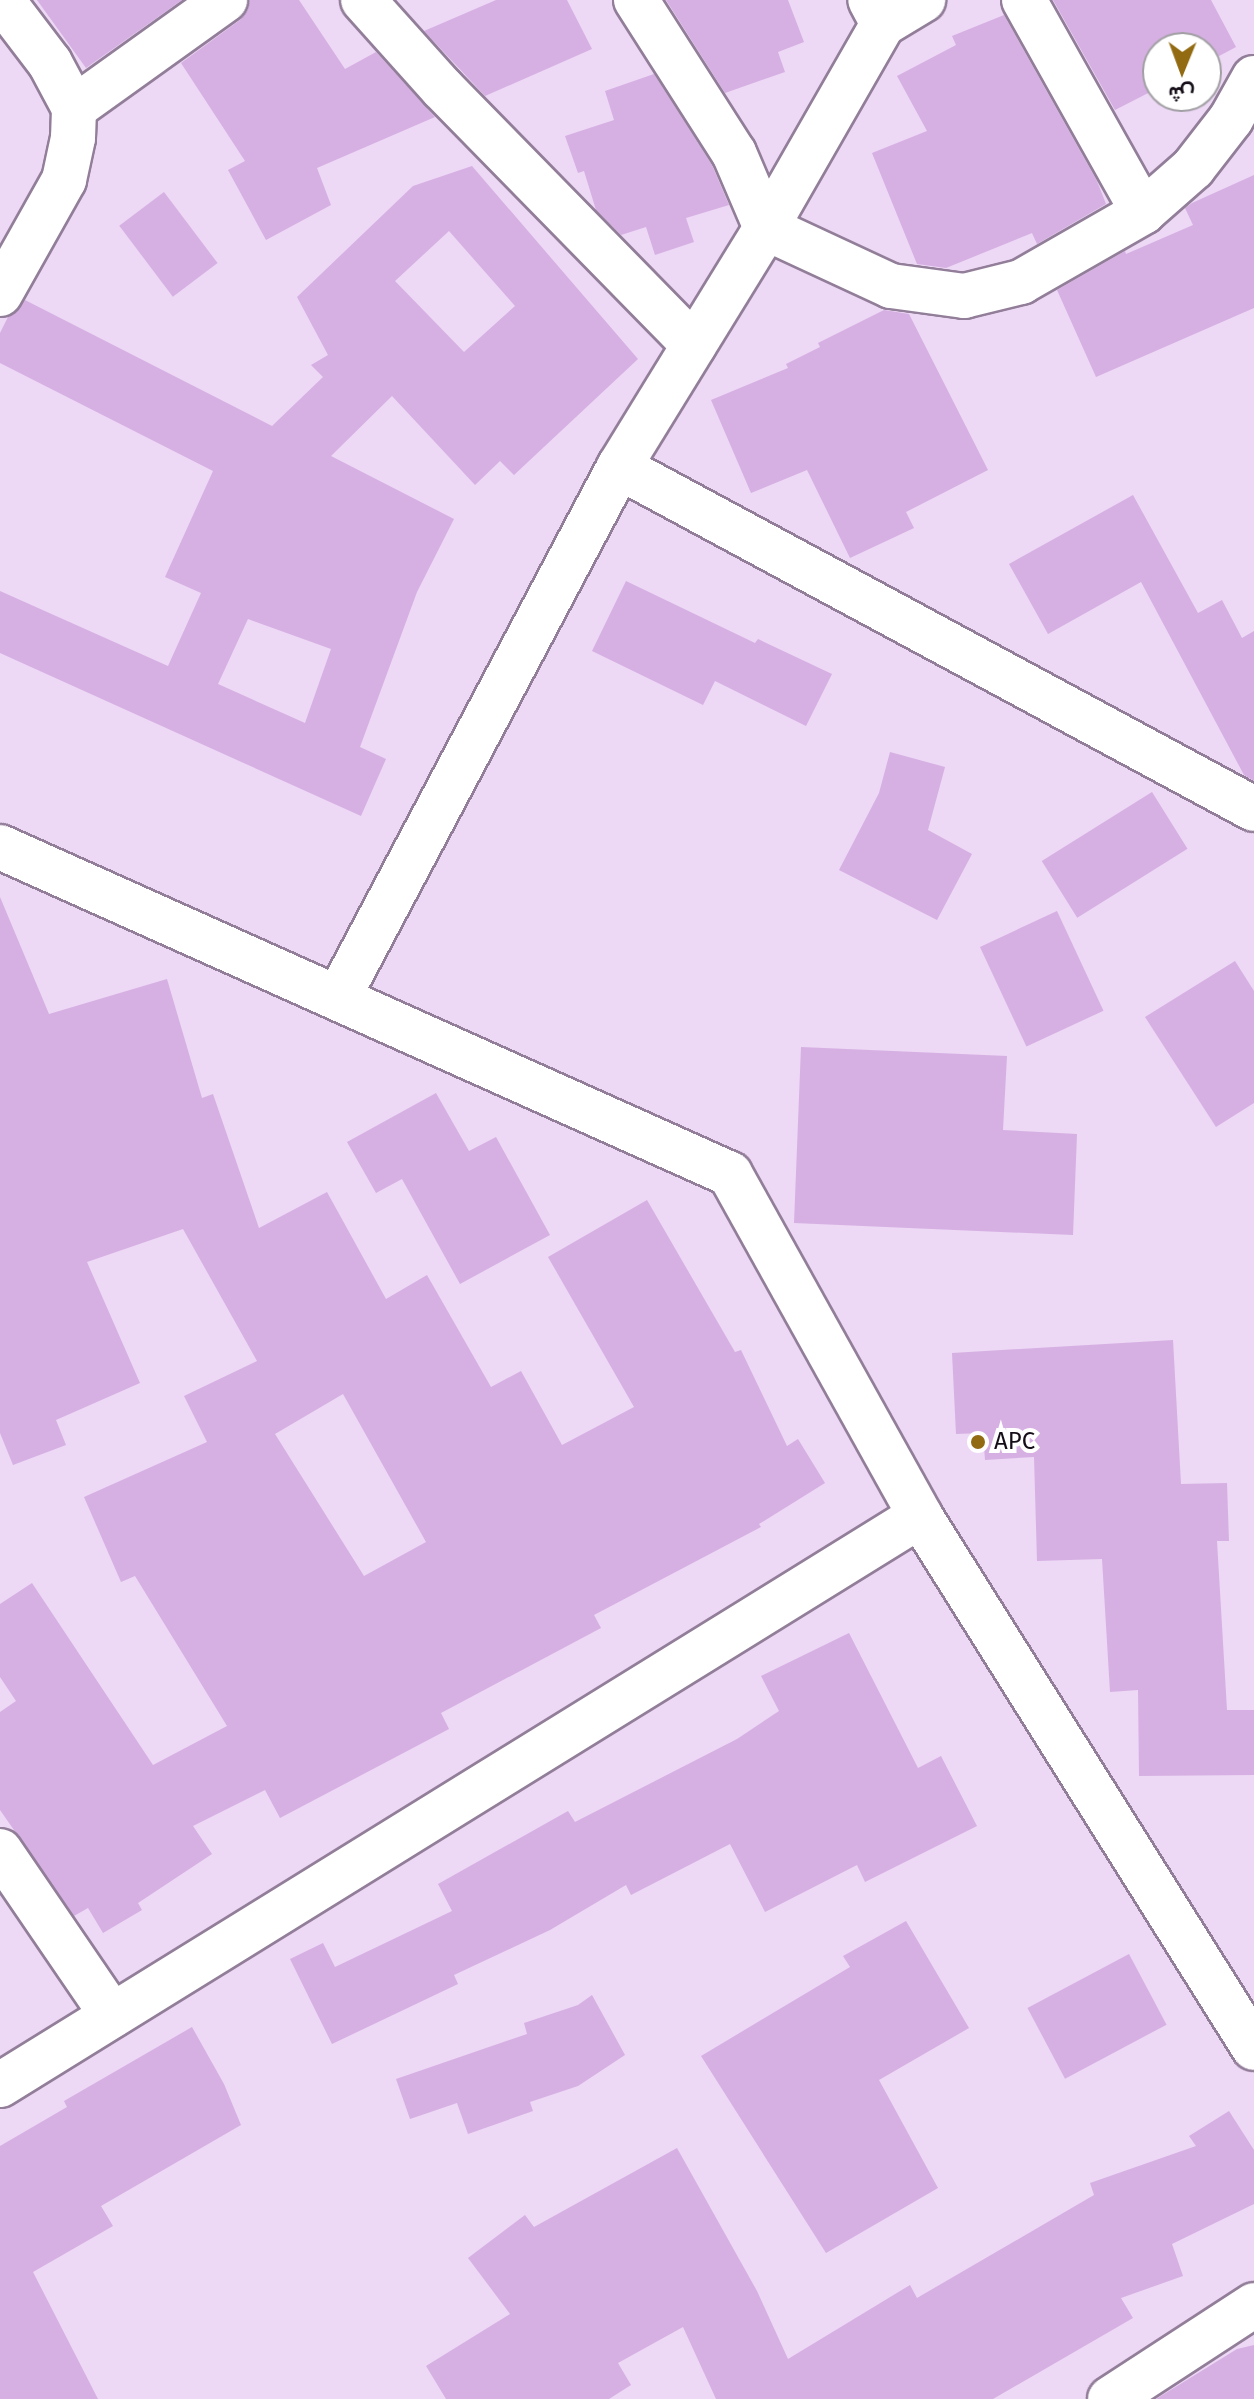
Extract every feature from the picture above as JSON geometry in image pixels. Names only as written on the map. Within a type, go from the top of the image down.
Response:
[{"type":"street","points":[[0,294],[64,180],[73,138],[74,108],[50,63],[2,0]]},
{"type":"street","points":[[74,108],[225,0]]},
{"type":"street","points":[[363,0],[442,88],[694,345]]},
{"type":"street","points":[[636,0],[734,153],[766,228],[891,286],[964,296],[1021,282],[1143,212],[1193,168],[1231,119],[1254,78]]},
{"type":"street","points":[[338,998],[619,467],[766,228],[876,12],[923,0]]},
{"type":"street","points":[[1024,0],[1143,212]]},
{"type":"street","points":[[619,467],[1254,809]]},
{"type":"street","points":[[0,847],[730,1174],[920,1516],[1254,2048]]},
{"type":"street","points":[[0,2085],[920,1516]]},
{"type":"street","points":[[0,1851],[112,2015]]},
{"type":"street","points":[[1110,2399],[1254,2305]]},
{"type":"building","points":[[37,0],[182,0],[86,68]]},
{"type":"building","points":[[250,0],[299,0],[345,69],[376,52],[435,117],[317,168],[331,205],[266,240],[228,170],[245,161],[181,63],[240,20]]},
{"type":"building","points":[[496,0],[567,0],[592,49],[485,96],[424,31]]},
{"type":"building","points":[[666,0],[788,0],[804,42],[778,52],[785,72],[725,93]]},
{"type":"building","points":[[1053,0],[1211,0],[1236,47],[1222,54],[1222,32],[1142,32],[1142,96],[1115,110]]},
{"type":"building","points":[[1004,15],[1097,181],[1106,204],[1037,244],[1032,233],[946,268],[917,264],[872,153],[927,131],[897,76],[956,45],[952,36]]},
{"type":"building","points":[[654,74],[712,165],[729,205],[686,218],[694,242],[655,255],[646,227],[621,235],[596,210],[584,171],[578,173],[565,136],[614,120],[605,91]]},
{"type":"building","points":[[472,166],[638,359],[514,475],[500,461],[475,485],[392,396],[331,456],[454,519],[417,592],[360,747],[386,759],[361,816],[0,653],[0,591],[168,666],[201,593],[165,577],[213,471],[0,363],[0,333],[8,317],[25,300],[272,426],[323,377],[311,365],[328,355],[297,297],[413,186]],"holes":[[[449,231],[515,306],[464,352],[395,281]],[[248,619],[331,649],[305,723],[218,684]]]},
{"type":"building","points":[[1254,175],[1254,308],[1096,377],[1057,290],[1125,251],[1126,254],[1193,225],[1185,208]]},
{"type":"building","points":[[164,192],[218,263],[173,297],[119,226]]},
{"type":"building","points":[[884,310],[909,314],[988,470],[906,512],[914,528],[850,558],[807,470],[751,493],[711,400],[788,368],[786,364],[820,347],[818,343]]},
{"type":"building","points":[[1133,495],[1198,613],[1222,600],[1242,638],[1254,631],[1254,781],[1244,775],[1141,582],[1048,634],[1009,564]]},
{"type":"building","points":[[626,581],[755,643],[758,639],[832,674],[806,726],[715,681],[703,705],[592,651]]},
{"type":"building","points":[[890,752],[945,767],[928,830],[972,854],[937,920],[839,870],[879,793]]},
{"type":"building","points":[[1152,792],[1188,849],[1077,918],[1042,861]]},
{"type":"building","points":[[0,897],[49,1014],[167,979],[202,1098],[213,1094],[259,1228],[327,1192],[386,1299],[427,1275],[491,1387],[521,1371],[562,1445],[634,1407],[548,1257],[647,1200],[735,1352],[741,1350],[787,1446],[798,1439],[825,1483],[759,1524],[761,1527],[594,1615],[601,1628],[441,1713],[449,1729],[280,1818],[265,1790],[193,1826],[212,1854],[138,1903],[142,1910],[103,1933],[88,1908],[74,1916],[0,1810],[0,1712],[16,1701],[0,1677],[0,1604],[32,1583],[153,1765],[227,1726],[135,1576],[121,1582],[84,1497],[207,1442],[184,1396],[257,1361],[183,1229],[87,1262],[140,1383],[56,1420],[66,1445],[13,1465],[0,1433]],"holes":[[[343,1394],[426,1542],[364,1576],[275,1434]]]},
{"type":"building","points":[[1057,911],[1103,1011],[1026,1047],[980,947]]},
{"type":"building","points":[[1235,961],[1254,991],[1254,1103],[1216,1127],[1145,1017]]},
{"type":"building","points":[[801,1047],[1007,1056],[1003,1130],[1077,1134],[1073,1235],[794,1223]]},
{"type":"building","points":[[436,1093],[469,1151],[496,1137],[550,1235],[460,1284],[402,1179],[376,1193],[347,1142]]},
{"type":"building","points":[[1173,1340],[1181,1484],[1227,1483],[1229,1541],[1217,1541],[1227,1710],[1254,1710],[1254,1775],[1139,1776],[1138,1690],[1110,1692],[1102,1559],[1037,1561],[1034,1457],[985,1460],[983,1433],[956,1434],[952,1353]]},
{"type":"building","points":[[849,1633],[918,1768],[941,1756],[977,1826],[865,1882],[857,1865],[765,1912],[730,1844],[631,1895],[626,1885],[550,1930],[454,1975],[458,1984],[332,2044],[290,1959],[323,1943],[335,1967],[452,1911],[438,1884],[568,1811],[575,1822],[737,1739],[779,1711],[761,1676]]},
{"type":"building","points":[[906,1921],[969,2028],[879,2080],[938,2188],[826,2253],[701,2056],[850,1967],[843,1956]]},
{"type":"building","points":[[1129,1954],[1167,2025],[1065,2079],[1027,2008]]},
{"type":"building","points":[[592,1995],[625,2055],[578,2086],[530,2102],[533,2111],[468,2134],[457,2103],[410,2119],[396,2079],[527,2034],[524,2023],[578,2005]]},
{"type":"building","points":[[192,2027],[224,2084],[241,2125],[101,2206],[113,2226],[33,2272],[98,2399],[0,2399],[0,2146],[67,2107],[64,2101]]},
{"type":"building","points":[[1229,2111],[1254,2150],[1254,2204],[1172,2244],[1183,2276],[1121,2298],[1133,2318],[993,2399],[716,2399],[683,2327],[618,2363],[631,2385],[609,2399],[446,2399],[426,2366],[510,2314],[468,2258],[525,2215],[534,2227],[677,2148],[757,2291],[788,2359],[910,2285],[917,2298],[1094,2195],[1090,2183],[1196,2146],[1189,2136]]},
{"type":"building","points":[[1254,2345],[1254,2399],[1156,2399],[1237,2349]]},
{"type":"place","name":"APC","points":[[978,1442]]}]
